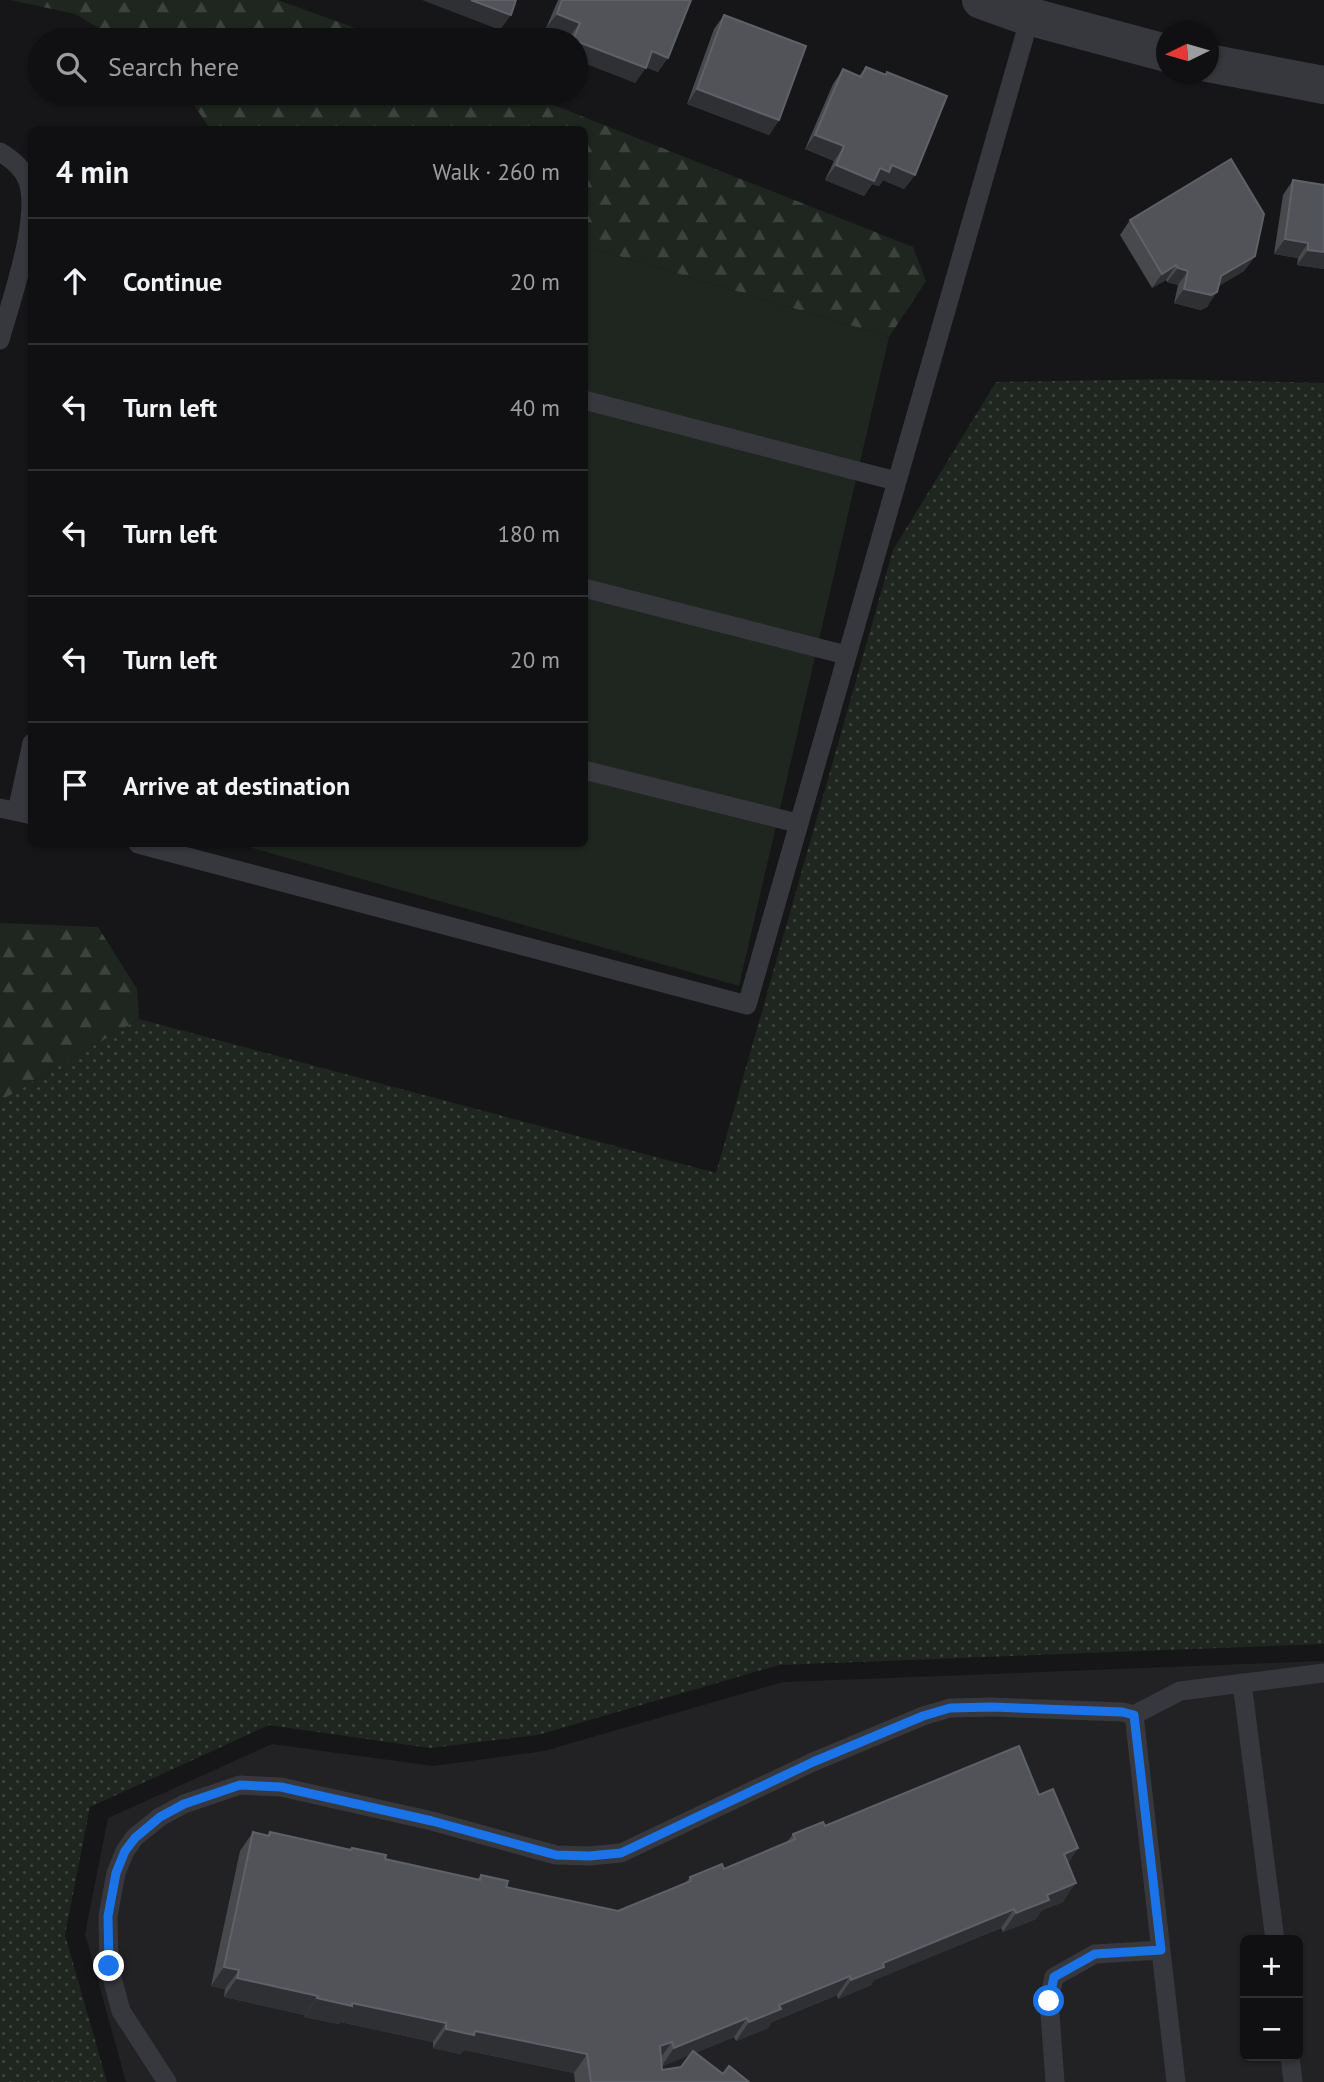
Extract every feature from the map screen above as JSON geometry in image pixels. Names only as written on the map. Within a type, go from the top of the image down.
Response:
[{"type":"street","points":[[981,0],[1030,17],[1156,49]]},
{"type":"street","points":[[1219,65],[1324,85]]},
{"type":"lane","points":[[149,847],[747,1005],[1030,17]]},
{"type":"lane","points":[[0,152],[11,159],[27,179],[28,187]]},
{"type":"lane","points":[[0,340],[27,244],[28,231]]},
{"type":"lane","points":[[588,401],[896,481]]},
{"type":"lane","points":[[588,589],[846,655]]},
{"type":"lane","points":[[16,811],[28,760]]},
{"type":"lane","points":[[588,771],[797,823]]},
{"type":"lane","points":[[167,2082],[121,2011],[109,1966],[108,1916],[116,1873],[125,1851],[135,1838],[160,1817],[184,1804],[240,1785],[281,1787],[432,1821],[556,1855],[621,1853],[813,1762],[923,1716],[950,1708],[992,1707],[1122,1712],[1134,1715],[1180,1691],[1324,1673]]},
{"type":"lane","points":[[1242,1683],[1274,1935]]},
{"type":"lane","points":[[1134,1715],[1176,2082]]},
{"type":"lane","points":[[1055,2082],[1049,2001],[1054,1977],[1095,1954],[1161,1950]]},
{"type":"lane","points":[[1291,2061],[1293,2082]]},
{"type":"shaded area","points":[[1324,1661],[1324,2082],[126,2082],[85,1934],[108,1818],[272,1744],[433,1766],[544,1751],[783,1682]]},
{"type":"green space","points":[[11,0],[278,0],[355,28],[99,28],[75,14]]},
{"type":"green space","points":[[194,105],[553,105],[913,247],[926,281],[889,337],[588,247],[588,126],[208,126]]},
{"type":"green space","points":[[588,247],[889,337],[739,986],[249,847],[588,847]]},
{"type":"green space","points":[[1170,379],[1324,383],[1324,1644],[779,1665],[538,1735],[430,1748],[269,1725],[90,1807],[65,1935],[107,2082],[0,2082],[0,1101],[139,1019],[716,1173],[893,550],[996,382]]},
{"type":"green space","points":[[0,923],[98,927],[137,989],[139,1019],[0,1101]]},
{"type":"building","points":[[471,0],[516,0],[511,15]]},
{"type":"building","points":[[562,0],[691,0],[668,58],[652,51],[646,68],[588,46],[588,28],[578,28],[580,23],[557,14]]},
{"type":"building","points":[[724,15],[806,46],[779,120],[697,89]]},
{"type":"building","points":[[866,67],[886,75],[887,72],[947,96],[915,175],[892,165],[889,172],[880,168],[874,181],[836,165],[844,146],[815,135],[843,69],[861,77]]},
{"type":"building","points":[[1231,159],[1264,214],[1255,256],[1221,276],[1217,292],[1211,295],[1184,289],[1188,271],[1176,265],[1162,274],[1130,220]]},
{"type":"building","points":[[1293,180],[1324,185],[1324,252],[1308,250],[1308,243],[1285,239]]},
{"type":"building","points":[[1019,1746],[1039,1795],[1053,1789],[1078,1848],[1064,1854],[1076,1883],[1047,1895],[1049,1900],[1016,1913],[1014,1909],[883,1963],[884,1967],[851,1980],[850,1976],[779,2005],[781,2009],[749,2022],[747,2018],[674,2048],[672,2042],[660,2046],[662,2070],[681,2067],[693,2051],[723,2074],[729,2066],[749,2082],[591,2082],[587,2054],[475,2031],[474,2035],[446,2029],[446,2023],[352,2003],[352,2006],[237,1978],[239,1970],[224,1967],[253,1832],[269,1836],[270,1832],[386,1855],[385,1859],[480,1880],[481,1875],[508,1881],[506,1887],[618,1911],[691,1881],[690,1877],[722,1864],[724,1869],[795,1839],[793,1834],[823,1822],[825,1826]]},
{"type":"route","points":[[109,1966],[108,1916],[116,1873],[125,1851],[135,1838],[160,1817],[184,1804],[240,1785],[281,1787],[432,1821],[556,1855],[589,1856],[621,1853],[813,1762],[923,1716],[950,1708],[992,1707],[1122,1712],[1134,1715],[1161,1950],[1095,1954],[1054,1977],[1049,2001]]}]
